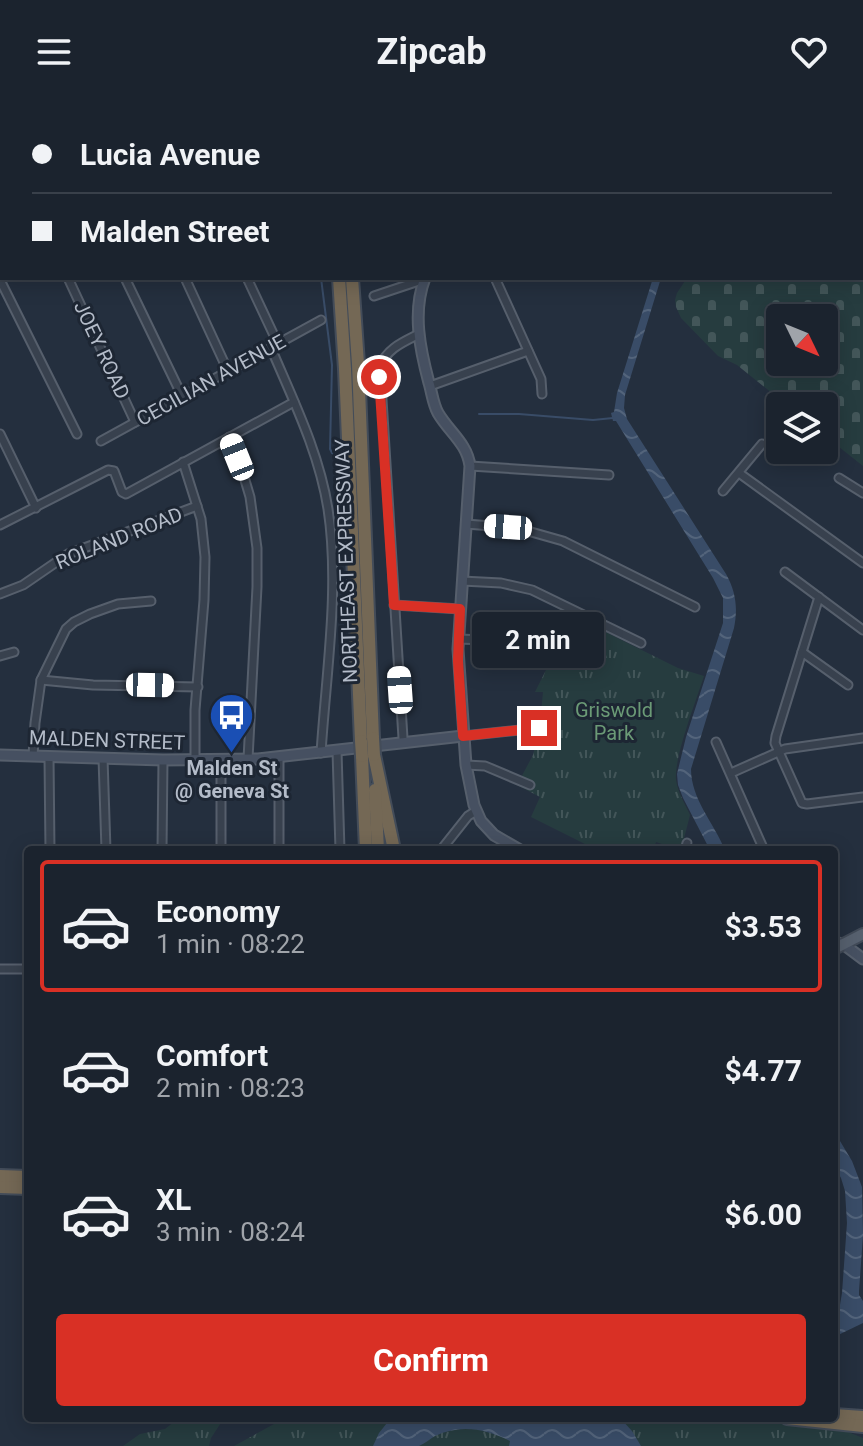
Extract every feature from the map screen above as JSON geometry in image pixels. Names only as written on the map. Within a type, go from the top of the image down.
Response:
[{"type":"highway","name":"NORTHEAST EXPRESSWAY","points":[[339,280],[368,756],[370,846]]},
{"type":"highway","name":"NORTHEAST EXPRESSWAY","points":[[352,280],[358,364],[367,739]]},
{"type":"highway","points":[[368,756],[393,846]]},
{"type":"highway","points":[[0,1176],[24,1177]]},
{"type":"highway","points":[[0,1187],[24,1188]]},
{"type":"highway","points":[[838,1415],[863,1417]]},
{"type":"highway","points":[[825,1422],[863,1426]]},
{"type":"main road","points":[[838,943],[863,934]]},
{"type":"street","points":[[0,280],[77,434]]},
{"type":"street","name":"JOEY ROAD","points":[[69,280],[135,422]]},
{"type":"street","points":[[126,280],[182,396]]},
{"type":"street","points":[[186,280],[228,371]]},
{"type":"street","points":[[248,280],[311,445],[328,509],[332,545],[331,601],[321,753]]},
{"type":"street","points":[[374,296],[422,280]]},
{"type":"street","points":[[425,280],[419,309],[419,334],[430,386],[439,413],[465,447],[470,466],[458,639],[466,761],[476,811],[481,821],[494,835],[513,846]]},
{"type":"street","points":[[496,280],[541,379],[542,394]]},
{"type":"street","name":"CECILIAN AVENUE","points":[[101,441],[321,320]]},
{"type":"street","points":[[403,741],[379,377],[383,359],[389,352],[419,334]]},
{"type":"street","points":[[430,386],[528,351]]},
{"type":"street","points":[[0,525],[108,470],[114,471],[125,494],[294,402]]},
{"type":"street","points":[[0,434],[36,508]]},
{"type":"street","points":[[229,437],[250,497],[257,548],[248,759]]},
{"type":"street","points":[[723,491],[762,444]]},
{"type":"street","points":[[183,462],[203,533],[205,564],[195,710],[195,760]]},
{"type":"street","points":[[470,466],[609,475]]},
{"type":"street","points":[[739,473],[863,563]]},
{"type":"street","points":[[839,478],[863,493]]},
{"type":"street","name":"ROLAND ROAD","points":[[0,594],[23,585],[68,554],[197,506]]},
{"type":"street","points":[[466,524],[517,528],[563,541],[695,607]]},
{"type":"street","points":[[785,572],[863,630]]},
{"type":"street","points":[[462,581],[501,583],[532,590],[641,643]]},
{"type":"street","points":[[819,597],[775,739],[802,803],[863,797]]},
{"type":"street","points":[[33,756],[41,680],[66,629],[90,614],[118,604],[151,601]]},
{"type":"street","points":[[394,605],[460,609]]},
{"type":"street","points":[[458,639],[509,643],[545,659]]},
{"type":"street","points":[[0,656],[14,652]]},
{"type":"street","points":[[802,652],[848,685]]},
{"type":"street","points":[[41,680],[93,685],[198,687]]},
{"type":"street","name":"MALDEN STREET","points":[[0,755],[248,759],[539,728]]},
{"type":"street","points":[[731,773],[789,748],[863,738]]},
{"type":"street","points":[[440,739],[455,745],[466,761],[530,785]]},
{"type":"street","points":[[716,742],[762,846]]},
{"type":"street","points":[[337,751],[340,846]]},
{"type":"street","points":[[49,757],[50,846]]},
{"type":"street","points":[[279,757],[279,846]]},
{"type":"street","points":[[103,758],[106,846]]},
{"type":"street","points":[[162,846],[163,760]]},
{"type":"street","points":[[221,760],[221,846]]},
{"type":"street","points":[[444,846],[468,816],[476,811]]},
{"type":"street","points":[[838,945],[863,959]]},
{"type":"street","points":[[0,969],[24,969]]},
{"type":"green space","points":[[686,280],[863,280],[863,466],[838,446],[838,392],[771,392],[737,365],[718,356],[681,318],[675,300]]},
{"type":"green space","name":"Griswold Park","points":[[573,616],[678,668],[704,676],[676,770],[678,789],[690,815],[682,846],[656,842],[654,846],[589,846],[531,817],[540,797],[517,785],[533,755],[540,724],[543,692],[535,692]]},
{"type":"green space","points":[[174,1422],[221,1422],[209,1446],[123,1446],[140,1434],[165,1429]]},
{"type":"green space","points":[[788,1422],[838,1428],[863,1438],[863,1446],[234,1446],[274,1424]]},
{"type":"water","points":[[652,280],[660,280],[625,395],[624,408],[627,419],[726,574],[734,594],[734,628],[691,769],[699,801],[723,846],[708,846],[683,798],[677,774],[723,623],[723,598],[616,421],[613,421],[611,413],[614,412],[617,393]]},
{"type":"water","points":[[838,1138],[862,1187],[859,1295],[863,1301],[863,1323],[838,1335],[847,1223],[838,1173]]},
{"type":"water","points":[[388,1422],[624,1422],[641,1446],[509,1446],[510,1441],[501,1437],[464,1429],[445,1432],[419,1446],[373,1446]]},
{"type":"waterway","points":[[321,280],[332,365],[330,449],[335,455]]},
{"type":"waterway","points":[[479,414],[593,420],[613,418]]},
{"type":"place","name":"Malden St @ Geneva St","points":[[232,755]]},
{"type":"route","points":[[379,377],[394,605],[460,609],[458,661],[463,736],[539,728]]}]
